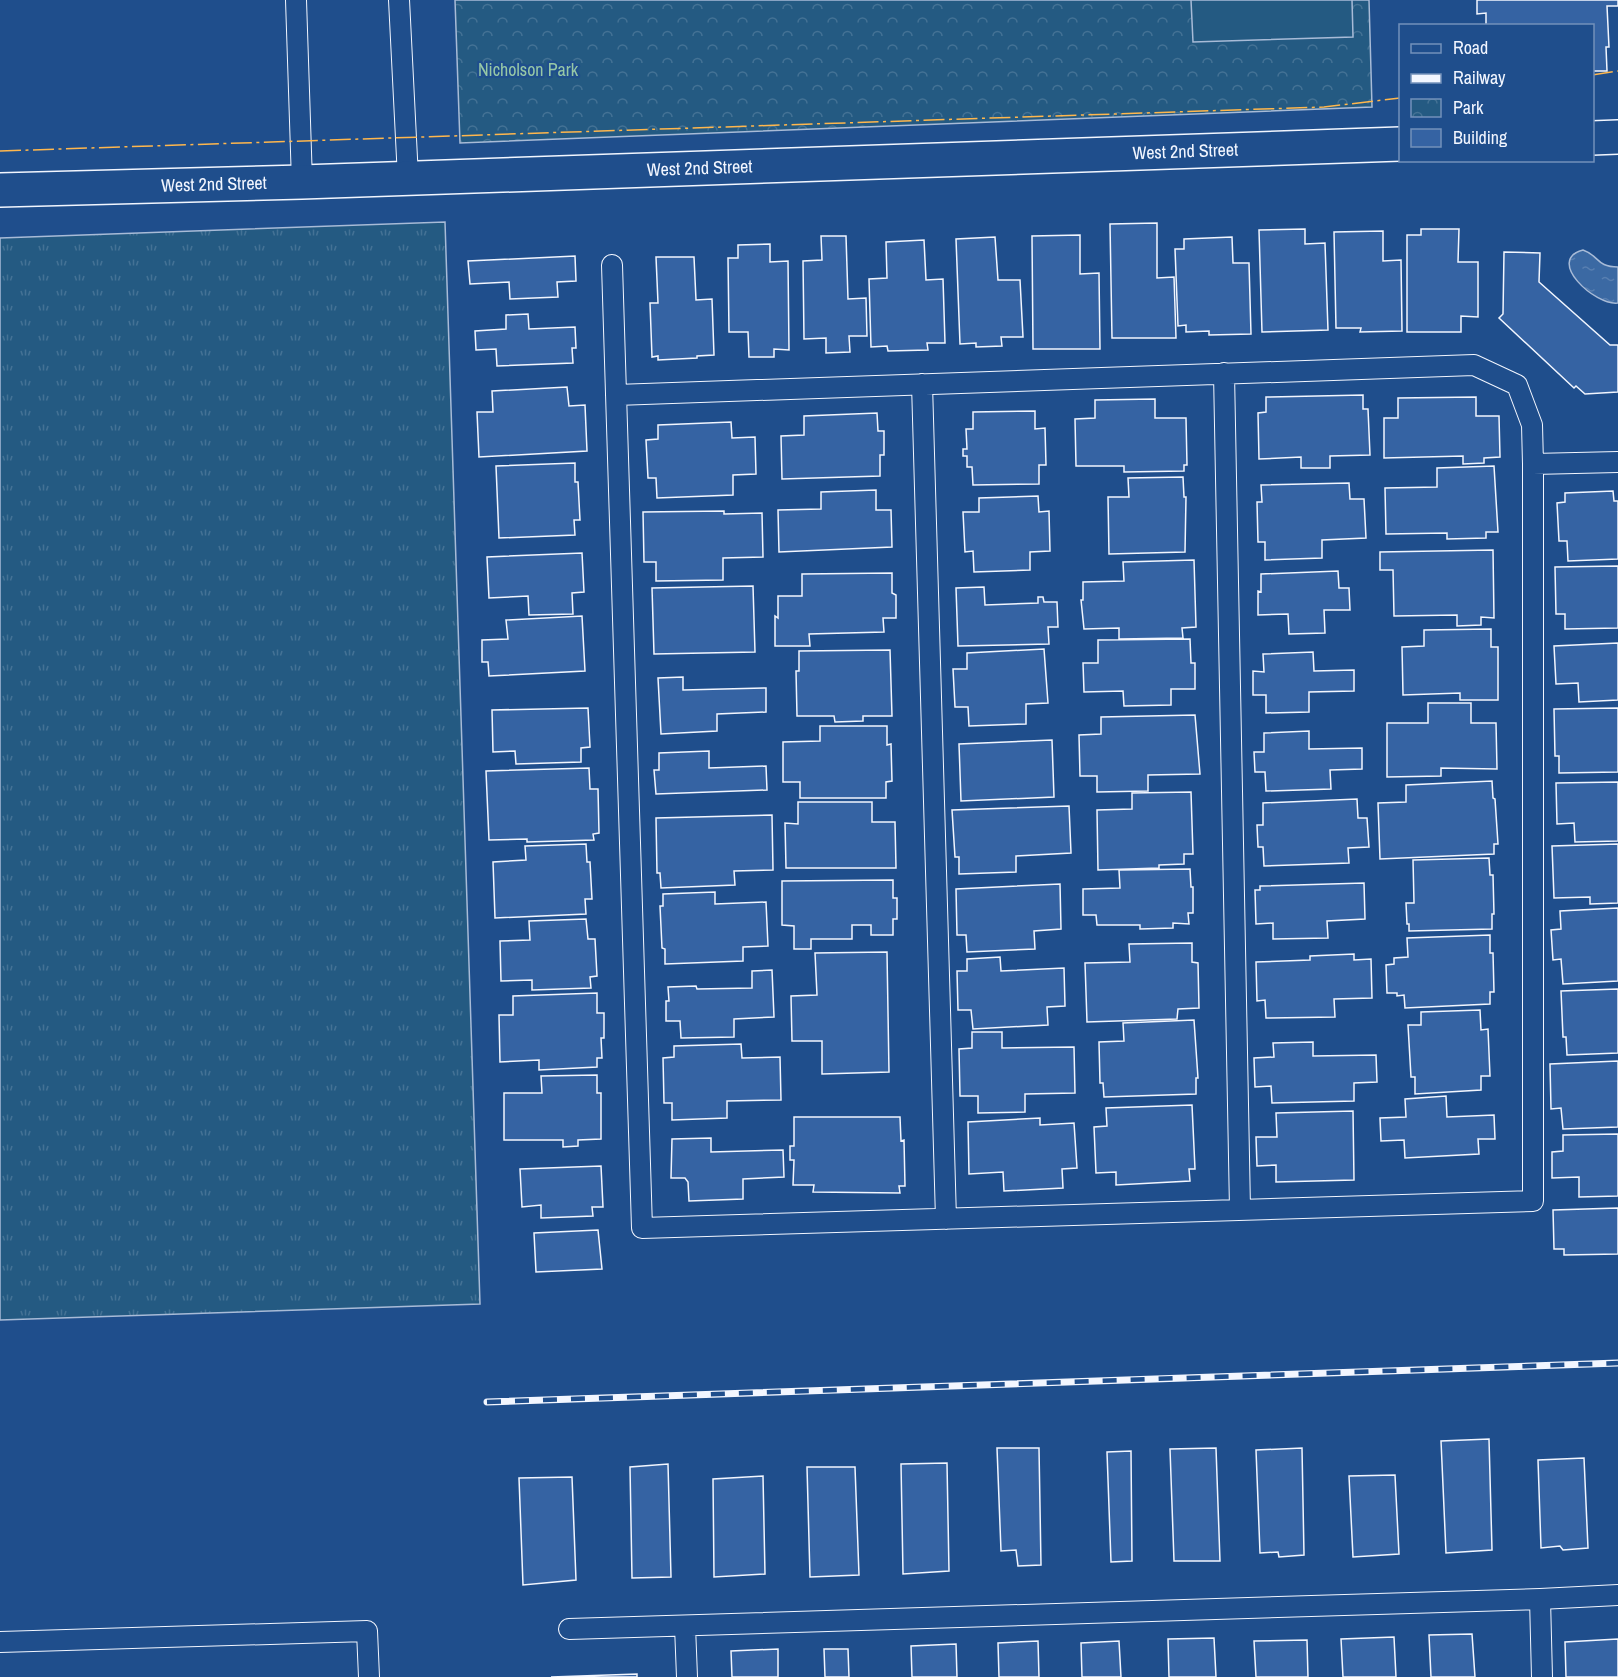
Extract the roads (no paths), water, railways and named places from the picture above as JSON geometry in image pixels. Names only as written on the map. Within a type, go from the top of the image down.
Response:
[{"type":"street","points":[[1594,138],[1618,137]]},
{"type":"street","name":"West 2nd Street","points":[[0,190],[302,182],[1399,144]]},
{"type":"lane","points":[[296,0],[302,182]]},
{"type":"lane","points":[[399,0],[408,178]]},
{"type":"lane","points":[[612,265],[616,395],[642,1228],[1533,1201],[1533,464],[1532,425],[1517,385],[1474,365],[616,395]]},
{"type":"lane","points":[[1224,374],[1240,1209]]},
{"type":"lane","points":[[922,384],[946,1219]]},
{"type":"lane","points":[[1533,464],[1618,462]]},
{"type":"lane","points":[[569,1629],[1618,1595]]},
{"type":"lane","points":[[1540,1599],[1542,1677]]},
{"type":"lane","points":[[685,1626],[687,1677]]},
{"type":"lane","points":[[0,1642],[367,1631],[369,1677]]},
{"type":"water","points":[[1583,250],[1606,265],[1618,267],[1618,303],[1597,297],[1587,290],[1571,272],[1569,263],[1573,255]]},
{"type":"railway","points":[[487,1402],[1618,1363]]},
{"type":"park label","name":"Nicholson Park","points":[[528,70]]}]
